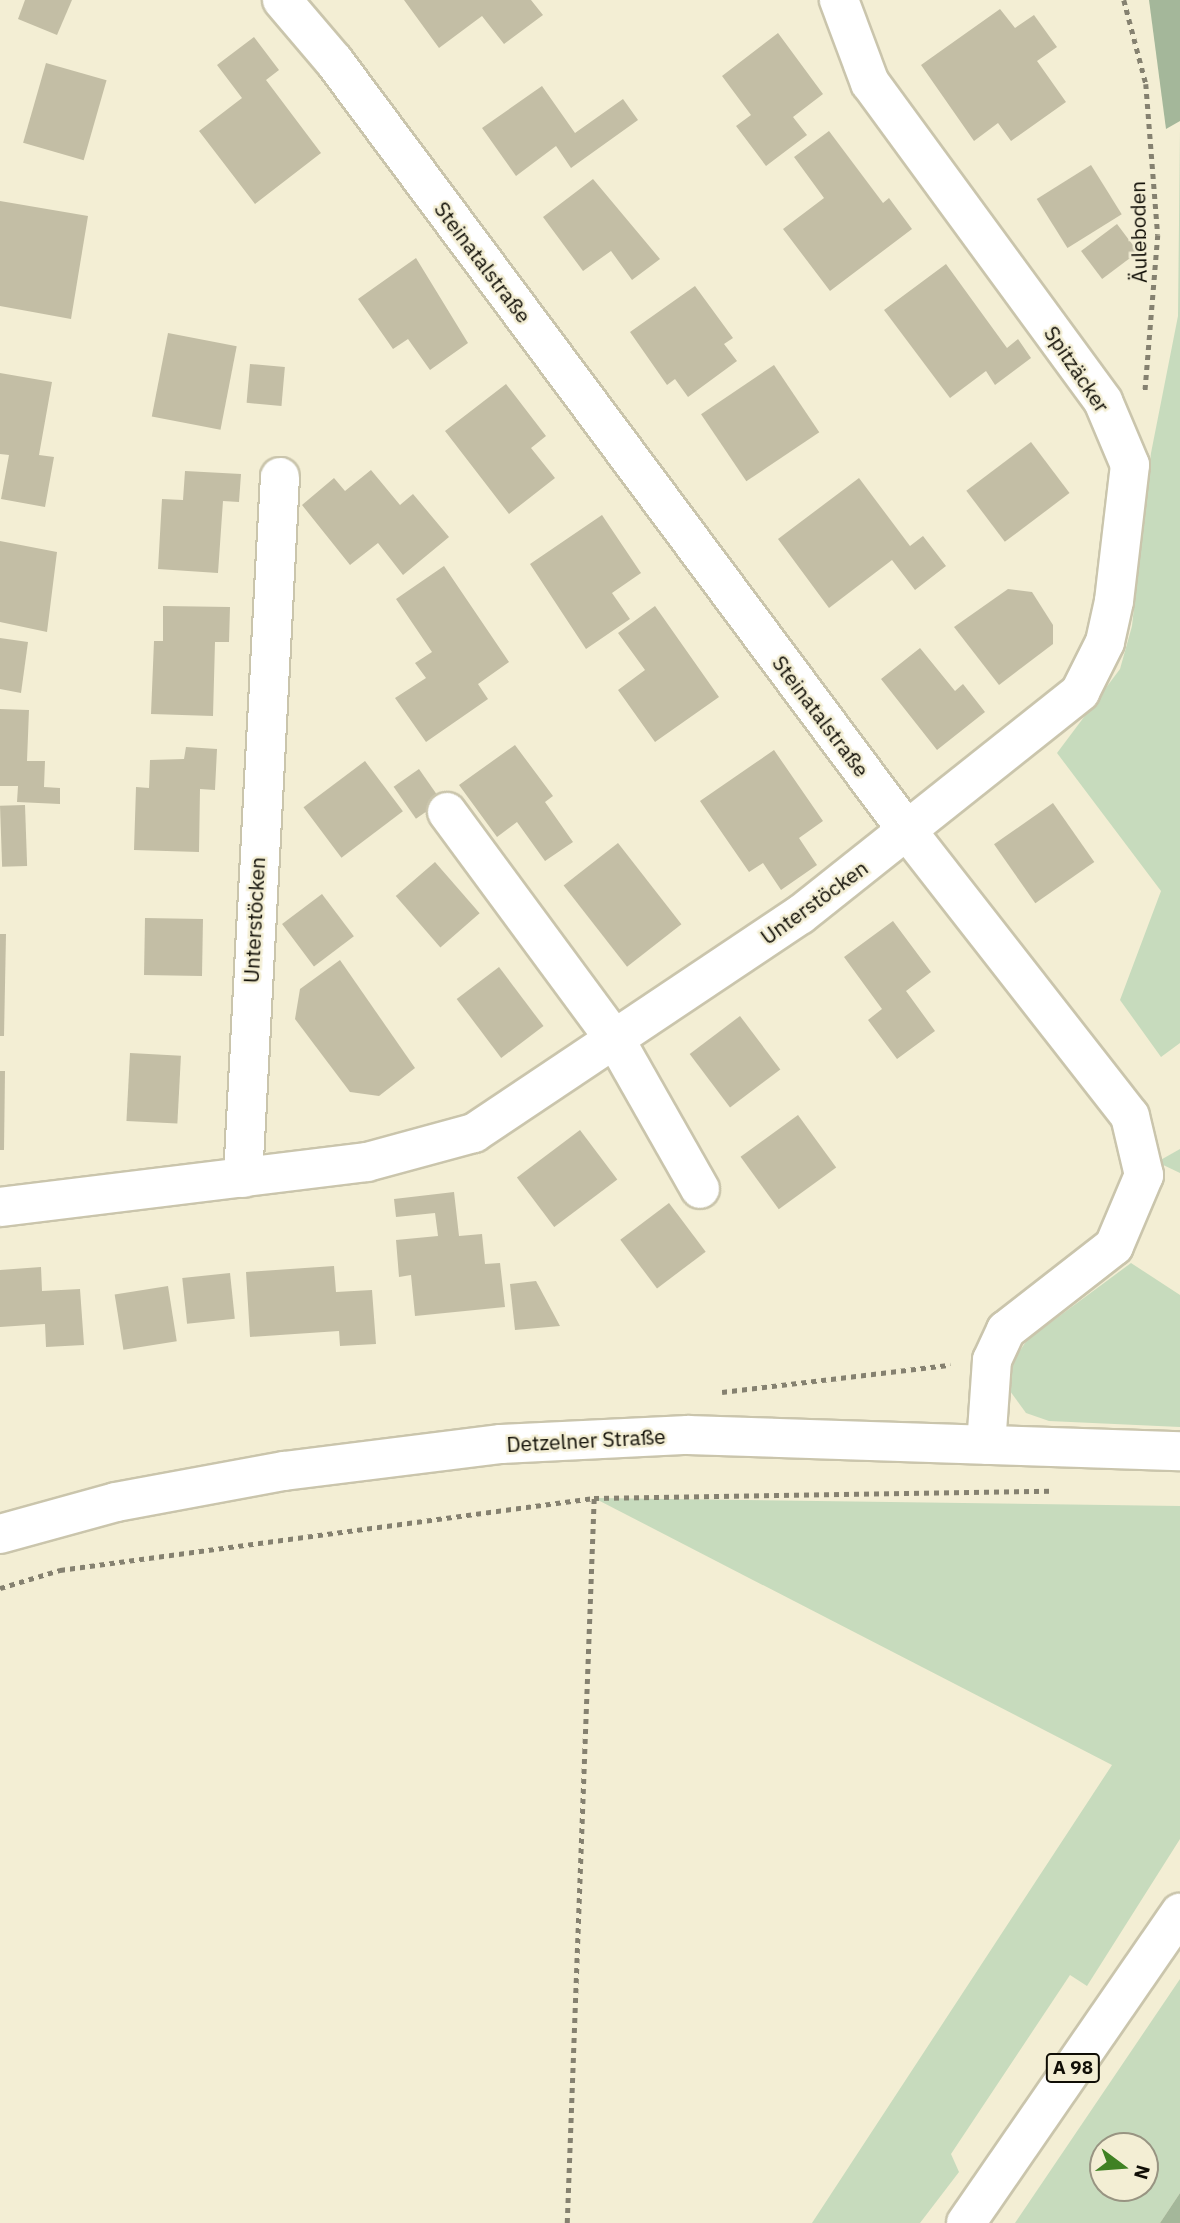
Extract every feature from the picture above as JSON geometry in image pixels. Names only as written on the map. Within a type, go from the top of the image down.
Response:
[{"type":"main road","name":"Steinatalstraße","points":[[282,0],[334,61],[908,832],[1130,1116],[1144,1175],[1114,1245],[1006,1330],[992,1360],[986,1445]]},
{"type":"main road","name":"Spitzäcker","points":[[839,0],[870,83],[1103,401],[1130,465],[1114,601],[1105,642],[1080,692],[908,832]]},
{"type":"main road","name":"Unterstöcken","points":[[243,1178],[266,662],[280,478]]},
{"type":"main road","points":[[447,812],[615,1041],[700,1189]]},
{"type":"main road","name":"Unterstöcken","points":[[0,1207],[367,1163],[474,1133],[615,1041],[908,832]]},
{"type":"main road","name":"Detzelner Straße","points":[[0,1534],[116,1502],[284,1471],[501,1444],[688,1435],[1180,1451]]},
{"type":"main road","name":"A 98","points":[[966,2223],[1180,1913]]},
{"type":"path","name":"Äuleboden","points":[[1124,0],[1146,84],[1158,234],[1144,399]]},
{"type":"path","points":[[0,1588],[60,1570],[594,1498],[1068,1491]]},
{"type":"path","points":[[567,2223],[594,1498]]},
{"type":"green space","points":[[1149,0],[1180,0],[1180,121],[1166,129]]},
{"type":"green space","points":[[1180,129],[1180,1043],[1161,1057],[1120,1000],[1161,891],[1057,753],[1120,669],[1132,626],[1151,453],[1178,316]]},
{"type":"green space","points":[[1180,1149],[1180,1173],[1157,1162]]},
{"type":"green space","points":[[1131,1263],[1180,1295],[1180,1427],[1049,1421],[1026,1413],[1010,1391],[1009,1367],[1027,1340]]},
{"type":"green space","points":[[594,1498],[1180,1506],[1180,1839],[1087,1986],[1070,1975],[951,2154],[959,2172],[920,2223],[812,2223],[1112,1765]]},
{"type":"green space","points":[[1180,1979],[1180,2193],[1160,2223],[1015,2223]]},
{"type":"green space","points":[[1180,2193],[1180,2223],[1160,2223]]},
{"type":"building","points":[[25,0],[72,0],[57,35],[18,19]]},
{"type":"building","points":[[404,0],[531,0],[543,15],[504,44],[482,16],[439,48]]},
{"type":"building","points":[[1000,9],[1015,28],[1034,15],[1057,47],[1037,61],[1066,102],[1011,141],[998,123],[974,141],[921,65]]},
{"type":"building","points":[[778,33],[823,94],[793,117],[807,135],[766,166],[736,126],[751,115],[722,76]]},
{"type":"building","points":[[254,37],[279,70],[266,80],[321,153],[255,204],[199,131],[242,98],[217,65]]},
{"type":"building","points":[[46,63],[107,80],[84,160],[23,143]]},
{"type":"building","points":[[542,86],[575,133],[623,99],[638,120],[571,168],[556,146],[516,176],[482,128]]},
{"type":"building","points":[[829,131],[883,203],[889,198],[912,229],[830,291],[783,229],[824,198],[794,157]]},
{"type":"building","points":[[1091,165],[1122,214],[1067,248],[1037,199]]},
{"type":"building","points":[[593,179],[660,259],[632,280],[611,251],[583,271],[543,217]]},
{"type":"building","points":[[0,201],[88,216],[71,319],[0,306]]},
{"type":"building","points":[[1117,224],[1138,252],[1102,279],[1081,251]]},
{"type":"building","points":[[416,258],[468,343],[430,370],[408,339],[393,349],[358,299]]},
{"type":"building","points":[[946,264],[1007,348],[1018,339],[1031,358],[995,385],[986,371],[950,398],[884,310]]},
{"type":"building","points":[[695,286],[733,338],[724,344],[737,361],[688,397],[675,379],[667,385],[630,332]]},
{"type":"building","points":[[168,333],[237,346],[220,430],[152,416]]},
{"type":"building","points":[[250,364],[285,367],[281,406],[247,403]]},
{"type":"building","points":[[774,365],[819,432],[746,481],[701,414]]},
{"type":"building","points":[[0,373],[52,382],[39,455],[54,457],[45,507],[1,499],[9,455],[0,454]]},
{"type":"building","points":[[506,384],[546,436],[531,448],[555,478],[509,514],[445,431]]},
{"type":"building","points":[[1031,442],[1070,493],[1005,542],[966,491]]},
{"type":"building","points":[[371,470],[400,505],[413,494],[449,537],[403,575],[378,543],[350,565],[302,505],[334,478],[345,491]]},
{"type":"building","points":[[185,471],[241,474],[239,502],[223,501],[218,573],[158,569],[162,499],[183,500]]},
{"type":"building","points":[[859,478],[910,546],[923,536],[946,566],[915,590],[892,560],[829,608],[778,539]]},
{"type":"building","points":[[602,515],[641,573],[612,593],[630,619],[586,649],[530,564]]},
{"type":"building","points":[[0,541],[57,552],[47,632],[0,622]]},
{"type":"building","points":[[444,566],[509,662],[478,684],[488,699],[426,742],[395,698],[426,678],[415,663],[432,652],[396,599]]},
{"type":"building","points":[[1008,589],[1032,592],[1053,625],[1053,644],[999,685],[954,627]]},
{"type":"building","points":[[163,606],[230,607],[229,642],[215,642],[213,716],[151,714],[154,641],[163,641]]},
{"type":"building","points":[[655,606],[719,697],[655,742],[618,690],[645,670],[618,633]]},
{"type":"building","points":[[0,638],[28,642],[21,693],[0,689]]},
{"type":"building","points":[[920,648],[955,691],[963,684],[985,712],[937,750],[881,679]]},
{"type":"building","points":[[0,709],[29,710],[27,761],[45,761],[44,787],[60,788],[60,804],[17,802],[18,786],[0,786]]},
{"type":"building","points":[[515,745],[553,796],[545,802],[573,842],[545,861],[517,822],[497,837],[459,785]]},
{"type":"building","points":[[186,747],[217,749],[215,790],[200,789],[199,852],[134,850],[136,787],[149,788],[150,760],[184,759]]},
{"type":"building","points":[[774,750],[823,821],[799,838],[817,865],[781,890],[763,863],[749,872],[700,801]]},
{"type":"building","points":[[365,761],[403,811],[341,858],[304,807]]},
{"type":"building","points":[[419,769],[441,801],[416,819],[394,787]]},
{"type":"building","points":[[1053,803],[1094,862],[1035,903],[994,844]]},
{"type":"building","points":[[25,805],[27,866],[2,867],[0,806]]},
{"type":"building","points":[[618,843],[681,924],[627,967],[564,885]]},
{"type":"building","points":[[435,862],[480,913],[440,947],[396,896]]},
{"type":"building","points":[[322,894],[354,936],[314,966],[282,924]]},
{"type":"building","points":[[145,918],[203,919],[202,976],[144,975]]},
{"type":"building","points":[[893,921],[931,972],[906,991],[935,1031],[897,1059],[868,1020],[882,1009],[844,957]]},
{"type":"building","points":[[0,934],[6,934],[4,1036],[0,1036]]},
{"type":"building","points":[[340,960],[415,1068],[379,1096],[350,1092],[295,1019],[300,989]]},
{"type":"building","points":[[499,967],[544,1026],[501,1058],[457,999]]},
{"type":"building","points":[[740,1016],[780,1070],[730,1107],[690,1054]]},
{"type":"building","points":[[130,1053],[181,1056],[177,1124],[126,1121]]},
{"type":"building","points":[[0,1071],[5,1071],[4,1150],[0,1150]]},
{"type":"building","points":[[798,1115],[836,1168],[779,1209],[741,1157]]},
{"type":"building","points":[[580,1130],[617,1180],[554,1227],[517,1178]]},
{"type":"building","points":[[454,1192],[459,1236],[482,1234],[485,1264],[500,1263],[505,1307],[415,1316],[411,1275],[399,1277],[396,1240],[438,1236],[435,1213],[396,1217],[394,1199]]},
{"type":"building","points":[[669,1203],[706,1252],[657,1288],[620,1240]]},
{"type":"building","points":[[334,1266],[336,1292],[372,1290],[376,1344],[340,1346],[339,1331],[250,1337],[246,1272]]},
{"type":"building","points":[[41,1267],[42,1291],[80,1289],[84,1345],[46,1347],[45,1324],[0,1327],[0,1270]]},
{"type":"building","points":[[230,1273],[235,1319],[187,1324],[182,1278]]},
{"type":"building","points":[[536,1281],[560,1326],[515,1330],[510,1284]]},
{"type":"building","points":[[168,1286],[177,1341],[123,1350],[115,1294]]}]
